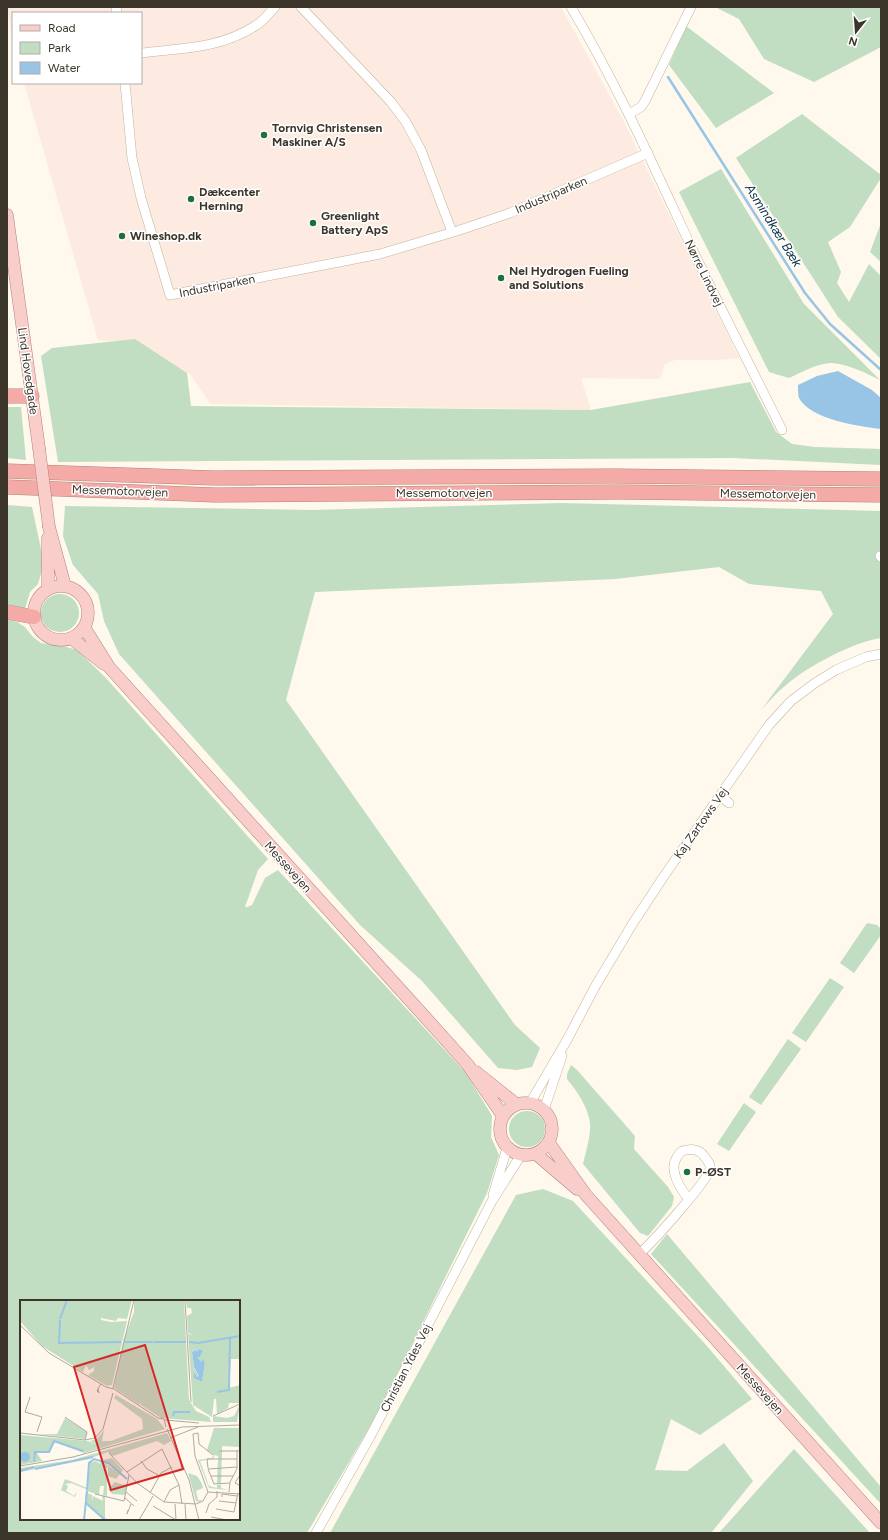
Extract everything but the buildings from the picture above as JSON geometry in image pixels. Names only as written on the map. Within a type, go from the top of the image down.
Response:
[{"type":"highway","points":[[7,396],[32,396]]},
{"type":"highway","name":"Messemotorvejen","points":[[7,471],[214,478],[615,476],[881,480]]},
{"type":"highway","name":"Messemotorvejen","points":[[7,487],[215,495],[619,492],[881,495]]},
{"type":"highway","points":[[7,612],[34,617]]},
{"type":"main road","name":"Lind Hovedgade","points":[[7,215],[49,527],[66,586]]},
{"type":"main road","name":"Lind Hovedgade","points":[[48,589],[49,527]]},
{"type":"main road","points":[[57,586],[66,586],[76,591],[83,598],[87,607],[88,617],[84,627],[78,633],[71,638],[61,640],[43,634],[37,626],[34,617],[34,608],[36,600],[48,589],[57,586]]},
{"type":"main road","name":"Messevejen","points":[[84,627],[109,667],[468,1065],[503,1116]]},
{"type":"main road","name":"Messevejen","points":[[71,638],[90,655],[109,667]]},
{"type":"main road","name":"Messevejen","points":[[468,1065],[516,1104]]},
{"type":"main road","points":[[530,1102],[544,1110],[550,1118],[552,1135],[549,1143],[544,1149],[536,1154],[521,1155],[513,1153],[507,1148],[500,1134],[500,1125],[503,1116],[508,1109],[516,1104],[530,1102]]},
{"type":"main road","name":"Messevejen","points":[[549,1143],[586,1196],[881,1523]]},
{"type":"main road","name":"Messevejen","points":[[536,1154],[586,1196]]},
{"type":"street","points":[[142,53],[211,45],[234,37],[256,26],[275,7]]},
{"type":"street","points":[[301,7],[391,102],[406,122],[421,150],[452,232]]},
{"type":"street","name":"Nørre Lindvej","points":[[571,7],[595,48],[629,114],[688,241],[782,430]]},
{"type":"street","points":[[629,114],[641,107],[645,101],[691,7]]},
{"type":"street","name":"Industriparken","points":[[125,84],[132,158],[141,198],[170,295],[380,254],[452,232],[510,212],[648,153]]},
{"type":"street","name":"Kaj Zartows Vej","points":[[530,1102],[568,1040],[596,985],[633,923],[769,725],[791,702],[815,683],[836,670],[866,657],[881,654]]},
{"type":"street","points":[[720,796],[730,803]]},
{"type":"street","name":"Kaj Zartows Vej","points":[[544,1110],[568,1040]]},
{"type":"street","name":"Christian Ydes Vej","points":[[492,1201],[498,1175],[507,1148]]},
{"type":"street","points":[[639,1254],[644,1250],[689,1199],[705,1180],[710,1170],[709,1163],[703,1154],[693,1149],[682,1151],[675,1160],[675,1174],[679,1186],[689,1199]]},
{"type":"street","name":"Christian Ydes Vej","points":[[316,1533],[371,1435],[492,1201],[521,1155]]},
{"type":"shaded area","points":[[7,7],[561,7],[623,120],[739,358],[715,360],[675,360],[665,364],[660,379],[581,378],[591,410],[210,404],[191,375],[133,342],[98,340],[24,84],[142,84],[142,12],[12,12],[12,39]]},
{"type":"green space","points":[[715,7],[881,7],[881,47],[814,82],[764,59],[739,19]]},
{"type":"green space","points":[[686,26],[774,93],[716,128],[669,65]]},
{"type":"green space","points":[[802,114],[881,175],[881,178],[850,227],[828,242],[841,272],[837,283],[849,302],[869,264],[881,276],[881,359],[838,317],[736,158]]},
{"type":"green space","points":[[721,169],[804,304],[880,380],[869,374],[836,363],[820,365],[789,378],[769,372],[679,192]]},
{"type":"green space","points":[[881,223],[881,262],[870,252]]},
{"type":"green space","points":[[135,339],[187,373],[191,406],[591,410],[750,382],[776,432],[792,444],[815,447],[881,449],[881,465],[733,458],[58,462],[41,356],[52,348]]},
{"type":"green space","points":[[7,407],[21,407],[26,460],[7,458]]},
{"type":"green space","points":[[561,503],[881,511],[881,552],[875,555],[881,560],[881,638],[870,640],[830,656],[805,671],[782,689],[761,710],[833,614],[821,591],[749,584],[719,567],[615,579],[315,592],[286,700],[515,1025],[540,1048],[532,1067],[517,1070],[498,1068],[422,981],[360,925],[119,654],[104,621],[98,594],[73,565],[63,536],[65,506],[313,510]]},
{"type":"green space","points":[[7,505],[32,507],[44,563],[38,584],[30,592],[25,609],[7,605]]},
{"type":"green space","points":[[60,594],[70,597],[76,603],[79,613],[76,623],[70,629],[60,632],[50,629],[44,623],[41,613],[44,603],[50,597]]},
{"type":"green space","points":[[7,619],[17,622],[25,627],[33,637],[41,643],[63,646],[77,650],[106,678],[268,859],[258,870],[245,907],[252,905],[265,878],[278,870],[466,1073],[492,1116],[491,1137],[499,1155],[487,1193],[378,1413],[307,1533],[7,1533]]},
{"type":"green space","points":[[867,923],[877,925],[881,929],[881,935],[854,973],[840,963]]},
{"type":"green space","points":[[830,978],[844,987],[806,1042],[792,1033]]},
{"type":"green space","points":[[788,1039],[801,1049],[761,1105],[749,1097]]},
{"type":"green space","points":[[571,1065],[635,1136],[634,1149],[668,1187],[674,1197],[672,1206],[648,1236],[640,1233],[583,1164],[589,1138],[590,1123],[582,1100],[567,1079],[567,1074]]},
{"type":"green space","points":[[744,1103],[756,1112],[729,1151],[717,1144]]},
{"type":"green space","points":[[531,1111],[540,1116],[544,1122],[544,1136],[540,1142],[531,1147],[523,1147],[514,1142],[510,1136],[509,1125],[514,1116],[520,1112]]},
{"type":"green space","points":[[543,1189],[573,1201],[706,1345],[752,1399],[700,1435],[671,1419],[655,1470],[687,1471],[724,1443],[753,1481],[711,1533],[330,1533],[516,1195]]},
{"type":"green space","points":[[667,1234],[881,1487],[881,1504],[651,1254]]},
{"type":"green space","points":[[794,1449],[870,1533],[719,1533]]},
{"type":"water","points":[[838,371],[872,390],[881,398],[881,429],[849,424],[824,417],[805,406],[799,398],[798,385],[817,376]]},
{"type":"waterway","name":"Asmindkær Bæk","points":[[668,77],[805,293],[830,324],[881,370]]},
{"type":"place","name":"Tornvig Christensen Maskiner A/S","points":[[264,135]]},
{"type":"place","name":"Dækcenter Herning","points":[[191,199]]},
{"type":"place","name":"Greenlight Battery ApS","points":[[313,223]]},
{"type":"place","name":"Wineshop.dk","points":[[122,236]]},
{"type":"place","name":"Nel Hydrogen Fueling and Solutions","points":[[501,278]]},
{"type":"place","name":"P-ØST","points":[[687,1172]]}]
